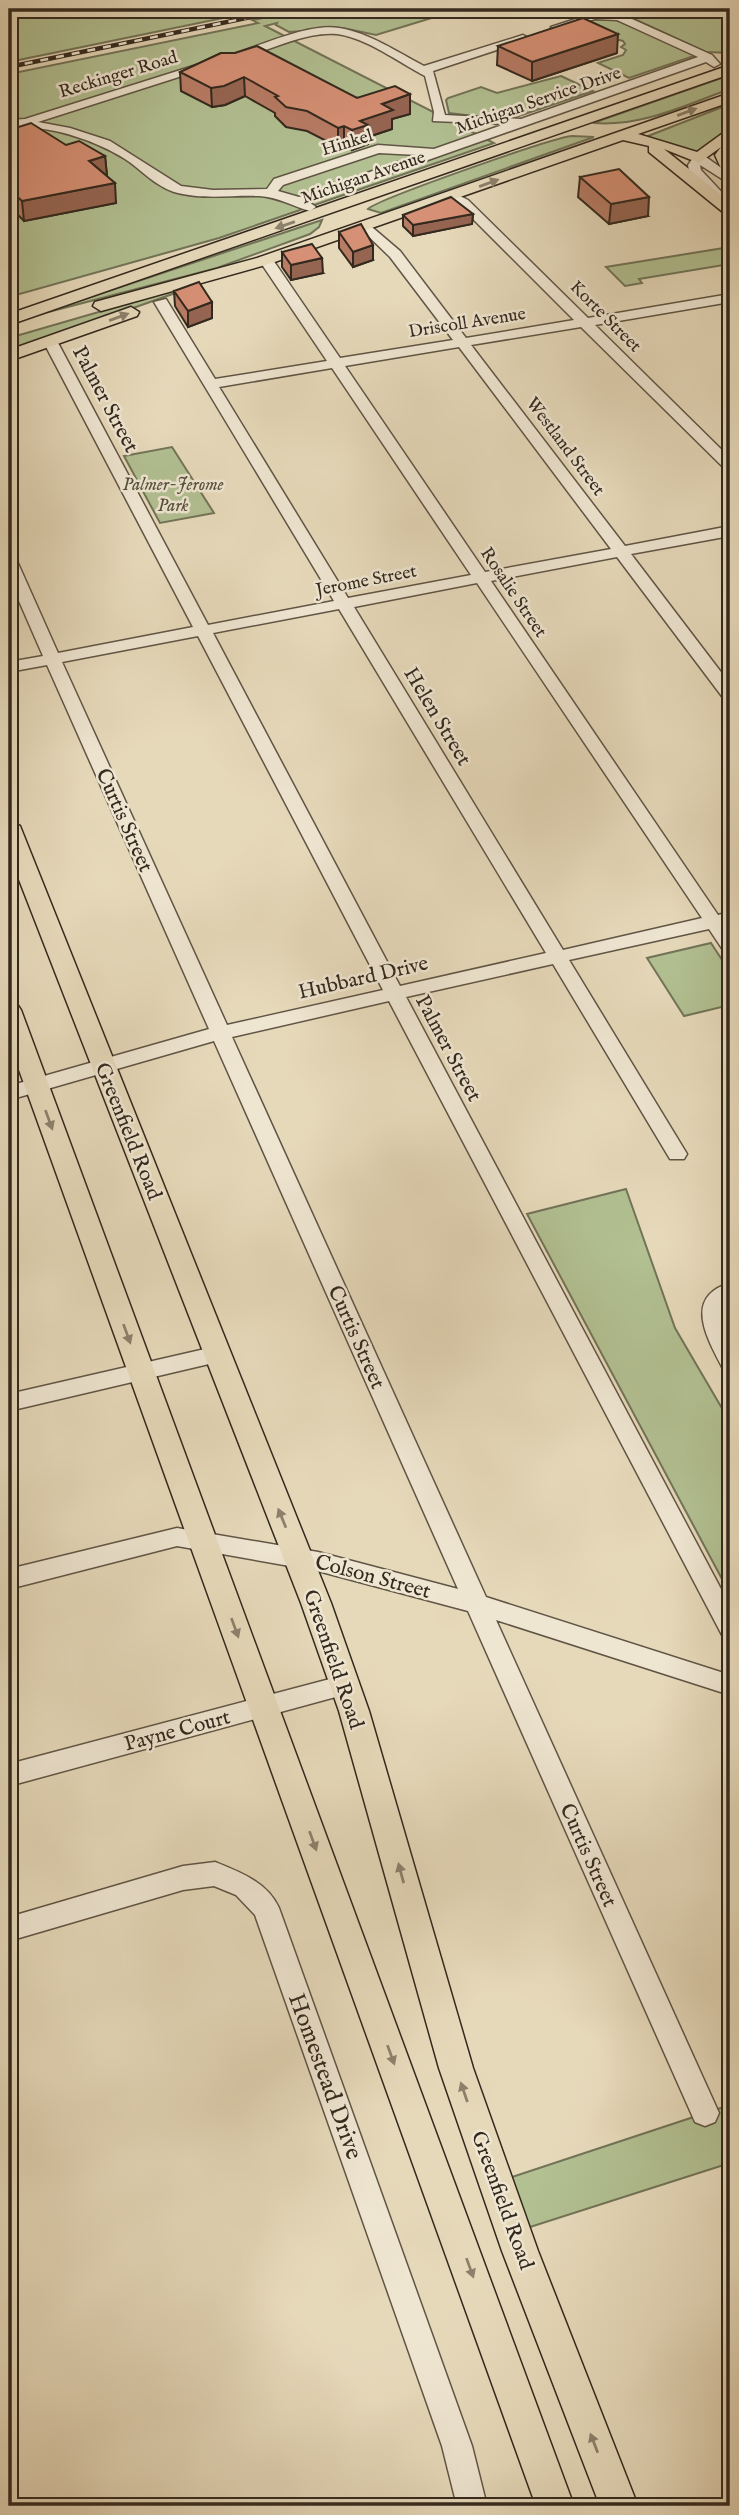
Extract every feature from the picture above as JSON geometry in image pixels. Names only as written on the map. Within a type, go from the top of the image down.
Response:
[{"type":"main road","points":[[708,57],[730,57]]},
{"type":"main road","name":"Michigan Avenue","points":[[9,320],[724,71]]},
{"type":"main road","points":[[9,332],[265,261],[730,97]]},
{"type":"main road","points":[[572,124],[645,127]]},
{"type":"main road","points":[[533,138],[568,133],[623,135],[669,146],[698,158],[730,132]]},
{"type":"main road","points":[[600,144],[644,146],[658,150],[730,209]]},
{"type":"main road","points":[[730,146],[723,155],[724,163],[730,172]]},
{"type":"main road","points":[[400,214],[371,216],[362,209],[433,181],[444,169]]},
{"type":"main road","points":[[229,269],[245,258],[322,232],[328,221],[320,213]]},
{"type":"main road","points":[[9,304],[238,241]]},
{"type":"main road","points":[[9,356],[245,271],[265,261]]},
{"type":"main road","name":"Greenfield Road","points":[[9,826],[298,1557],[345,1685],[456,2068],[520,2251],[619,2506]]},
{"type":"main road","points":[[9,1010],[555,2506]]},
{"type":"street","points":[[438,118],[438,98],[432,78],[425,70],[586,17],[619,17],[708,57],[724,71]]},
{"type":"street","name":"Reckinger Road","points":[[11,124],[316,32],[346,32],[425,70]]},
{"type":"street","name":"Michigan Service Drive","points":[[299,201],[708,57]]},
{"type":"street","points":[[438,118],[572,124]]},
{"type":"street","points":[[438,118],[477,140],[488,154]]},
{"type":"street","points":[[11,124],[61,130],[104,145],[129,156],[178,189],[216,194],[274,191],[320,213]]},
{"type":"street","name":"Hinkel","points":[[274,191],[276,183],[378,149],[439,153]]},
{"type":"street","points":[[730,180],[698,158],[694,165],[695,171],[730,209]]},
{"type":"street","name":"Korte Street","points":[[452,196],[464,203],[730,466]]},
{"type":"street","name":"Westland Street","points":[[366,226],[395,254],[730,695]]},
{"type":"street","name":"Rosalie Street","points":[[265,261],[481,578],[722,920],[730,946]]},
{"type":"street","name":"Driscoll Avenue","points":[[211,384],[730,298]]},
{"type":"street","name":"Helen Street","points":[[161,302],[677,1154]]},
{"type":"street","name":"Palmer Street","points":[[50,341],[730,1628]]},
{"type":"street","name":"Jerome Street","points":[[9,667],[730,531]]},
{"type":"street","name":"Curtis Street","points":[[9,561],[705,2113]]},
{"type":"street","name":"Hubbard Drive","points":[[9,1093],[220,1032],[722,920]]},
{"type":"street","points":[[730,1291],[713,1307],[712,1324],[730,1361]]},
{"type":"street","points":[[9,1403],[218,1354]]},
{"type":"street","name":"Colson Street","points":[[9,1579],[177,1537],[203,1540],[352,1567],[730,1685]]},
{"type":"street","name":"Payne Court","points":[[9,1775],[345,1685]]},
{"type":"street","name":"Homestead Drive","points":[[9,1929],[183,1878],[215,1874],[245,1887],[265,1908],[457,2446],[472,2506]]},
{"type":"green space","points":[[9,9],[267,9],[9,62]]},
{"type":"green space","points":[[310,9],[461,9],[376,35],[343,28],[289,32],[276,25],[277,23],[265,26],[494,143],[219,238],[9,297],[9,74],[258,23],[252,20]]},
{"type":"green space","points":[[601,9],[730,9],[730,53],[706,52],[630,17]]},
{"type":"green space","points":[[593,19],[616,20],[697,55],[629,78],[598,63],[623,55],[626,50],[621,47],[625,44],[623,41],[566,27]]},
{"type":"green space","points":[[730,75],[730,89],[680,108],[629,122],[593,123]]},
{"type":"green space","points":[[561,76],[593,91],[507,120],[449,113],[446,100],[448,98],[481,87],[497,93]]},
{"type":"green space","points":[[730,104],[730,130],[699,155],[643,138]]},
{"type":"green space","points":[[572,136],[594,137],[381,213],[368,209],[465,170]]},
{"type":"green space","points":[[322,220],[319,227],[310,234],[217,268],[33,316]]},
{"type":"green space","points":[[730,247],[730,264],[639,279],[642,283],[625,286],[606,267]]},
{"type":"green space","points":[[198,285],[9,352],[9,338]]},
{"type":"green space","name":"Palmer-Jerome Park","points":[[172,447],[214,513],[160,523],[124,456]]},
{"type":"green space","points":[[711,943],[730,972],[730,1005],[684,1016],[647,958]]},
{"type":"green space","points":[[626,1189],[675,1328],[730,1422],[730,1594],[527,1214]]},
{"type":"green space","points":[[730,2105],[730,2163],[527,2228],[509,2178]]},
{"type":"building","points":[[583,18],[618,34],[532,62],[498,46]]},
{"type":"building","points":[[257,46],[357,98],[395,86],[410,94],[382,104],[393,110],[360,121],[368,125],[352,130],[344,126],[338,128],[307,111],[286,107],[275,97],[278,96],[244,77],[224,86],[211,88],[180,72],[221,53],[235,53]]},
{"type":"building","points":[[31,123],[66,145],[79,141],[105,156],[89,161],[115,183],[22,201],[12,192],[9,193],[9,130]]},
{"type":"building","points":[[619,169],[649,197],[611,204],[580,177]]},
{"type":"building","points":[[451,197],[473,214],[413,225],[403,215]]},
{"type":"building","points":[[361,224],[373,245],[353,252],[339,232]]},
{"type":"building","points":[[312,244],[322,258],[291,265],[282,252]]},
{"type":"building","points":[[199,282],[212,302],[188,311],[174,291]]},
{"type":"railway","points":[[9,67],[290,9]]}]
